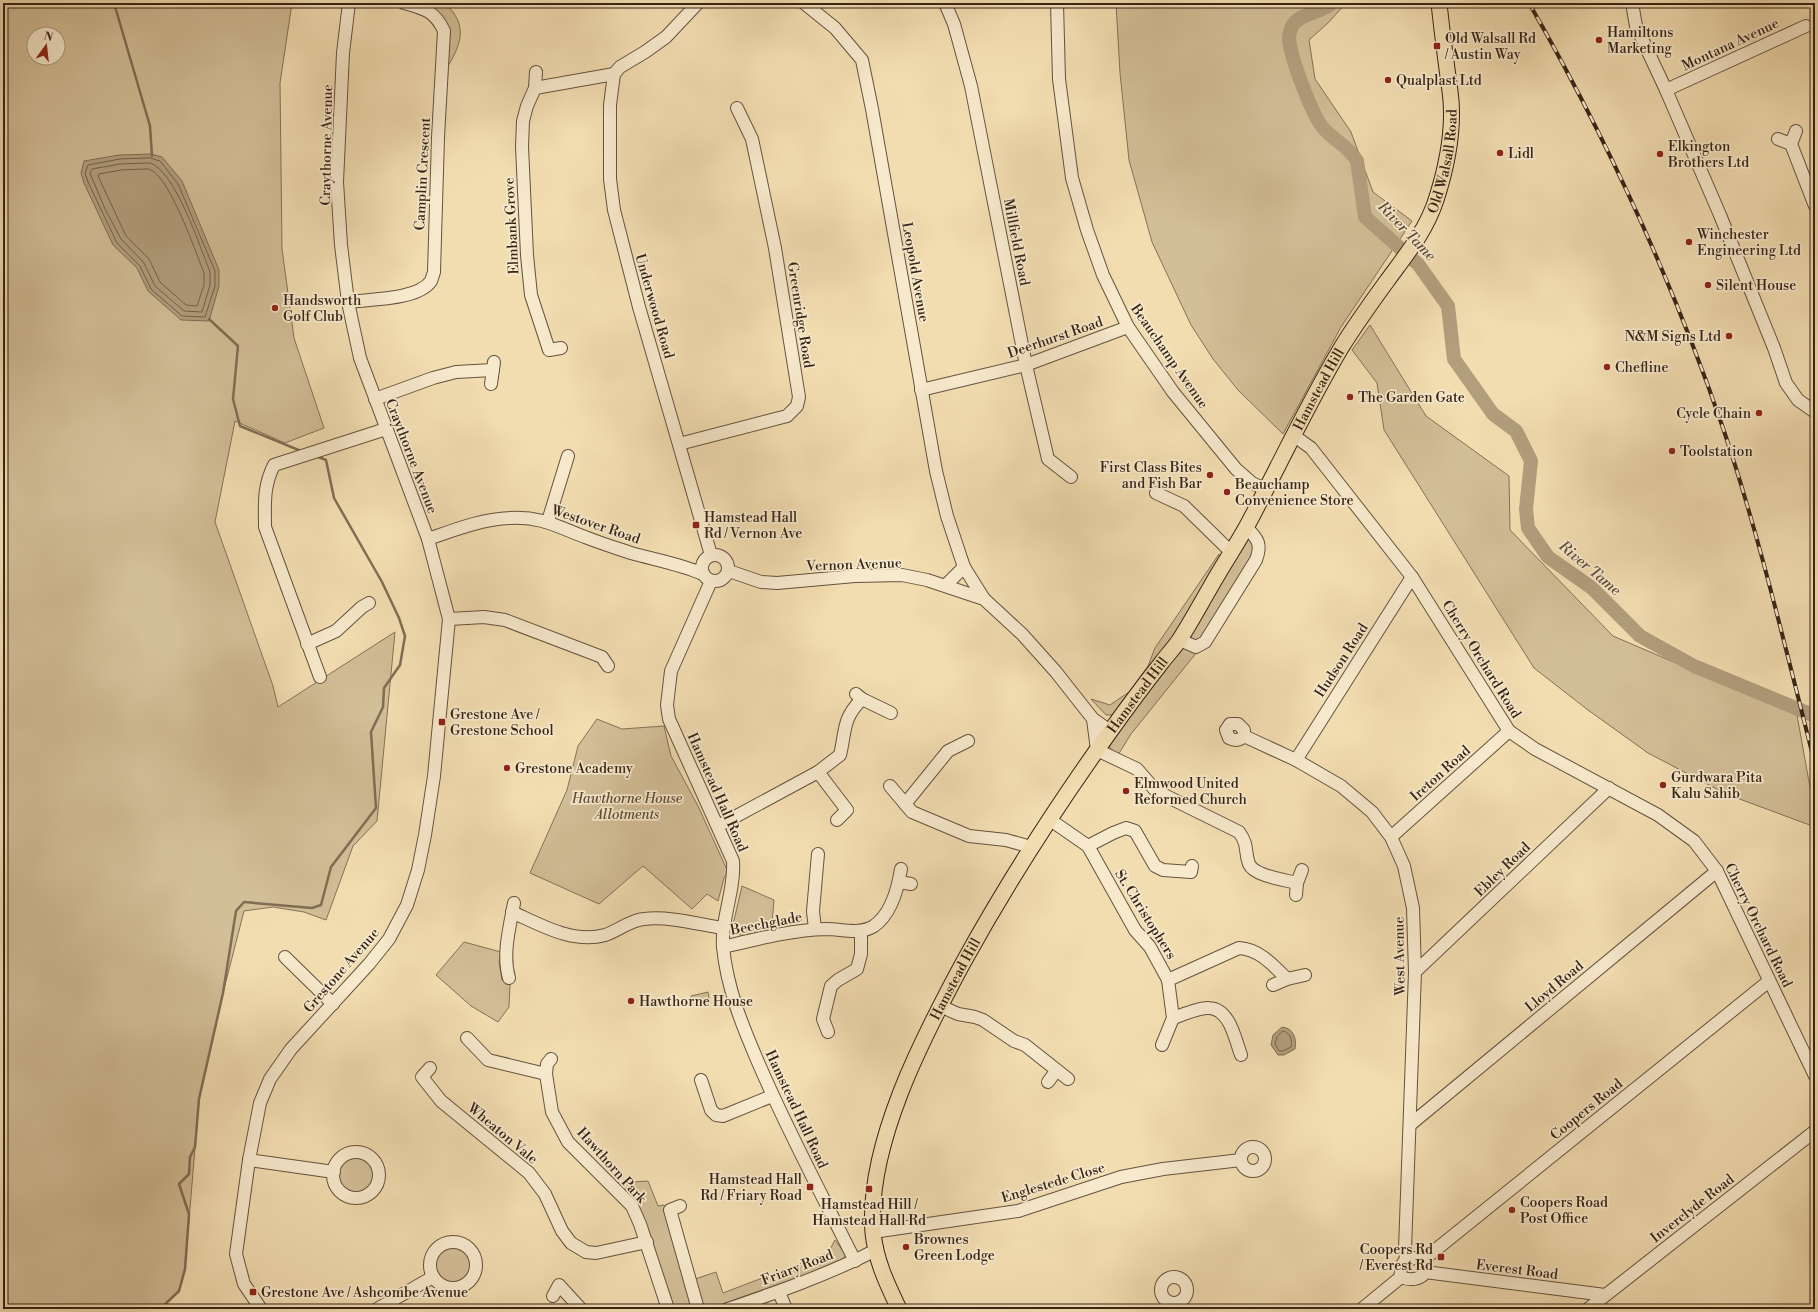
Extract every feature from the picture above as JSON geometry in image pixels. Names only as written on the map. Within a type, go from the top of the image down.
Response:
[{"type":"main road","name":"Old Walsall Road","points":[[1404,260],[1416,243],[1433,210],[1448,153],[1451,124],[1450,90],[1439,3]]},
{"type":"main road","name":"Hamstead Hill","points":[[899,1309],[881,1271],[873,1232],[873,1213],[876,1174],[889,1126],[908,1072],[940,1006],[981,931],[1031,848],[1049,819],[1110,731],[1180,640],[1246,527],[1321,382],[1350,334],[1404,260]]},
{"type":"street","name":"Craythorne Avenue","points":[[349,3],[343,53],[337,182],[341,245],[348,302],[360,358],[428,539]]},
{"type":"street","name":"Camplin Crescent","points":[[348,302],[412,294],[432,280],[434,272],[438,137],[444,32],[434,14],[424,8],[404,3]]},
{"type":"street","points":[[535,88],[614,74],[620,67],[666,37],[698,3]]},
{"type":"street","name":"Leopold Avenue","points":[[804,3],[835,28],[862,60],[939,486],[946,516],[964,567],[984,600]]},
{"type":"street","name":"Millfield Road","points":[[945,3],[954,24],[971,86],[1026,366],[1048,459],[1071,477]]},
{"type":"street","name":"Beauchamp Avenue","points":[[1058,3],[1059,79],[1072,178],[1087,230],[1103,275],[1128,327],[1173,392],[1236,469],[1252,483],[1265,489]]},
{"type":"street","points":[[1632,3],[1636,26],[1666,90],[1720,215],[1774,348],[1786,383],[1798,400],[1815,412]]},
{"type":"street","name":"Montana Avenue","points":[[1666,90],[1806,26]]},
{"type":"street","name":"Elmbank Grove","points":[[536,72],[535,88],[523,120],[522,147],[527,261],[531,295],[549,350],[561,348]]},
{"type":"street","name":"Underwood Road","points":[[614,74],[610,105],[610,179],[614,210],[639,308],[712,557]]},
{"type":"street","name":"Greenridge Road","points":[[679,444],[787,416],[797,406],[799,397],[775,248],[752,139],[737,108]]},
{"type":"street","points":[[1796,131],[1791,144],[1815,206]]},
{"type":"street","points":[[1778,139],[1791,144]]},
{"type":"street","name":"Deerhurst Road","points":[[921,390],[1026,366],[1128,327]]},
{"type":"street","points":[[375,399],[433,378],[456,372],[493,366],[491,384]]},
{"type":"street","points":[[320,677],[265,527],[267,480],[274,465],[306,453],[386,429]]},
{"type":"street","name":"Cherry Orchard Road","points":[[1293,435],[1311,448],[1412,577],[1510,731],[1535,750],[1658,815],[1694,841],[1717,871],[1815,1076]]},
{"type":"street","points":[[548,522],[568,456]]},
{"type":"street","points":[[1156,493],[1184,506],[1231,552]]},
{"type":"street","name":"Westover Road","points":[[428,539],[489,520],[510,518],[548,522],[585,537],[632,553],[685,566],[707,578]]},
{"type":"street","points":[[1180,640],[1196,647],[1205,642],[1256,560],[1260,551],[1258,542],[1246,527]]},
{"type":"street","name":"Grestone Avenue","points":[[261,1309],[244,1284],[236,1254],[249,1160],[260,1103],[270,1079],[291,1049],[369,964],[389,939],[406,905],[418,870],[426,835],[434,776],[449,620],[428,539]]},
{"type":"street","points":[[685,566],[712,557],[726,560],[729,571],[721,580],[707,578],[702,567],[712,557]]},
{"type":"street","points":[[946,585],[964,567]]},
{"type":"street","name":"Vernon Avenue","points":[[729,571],[761,582],[777,583],[855,576],[902,575],[946,585],[984,600],[1022,634],[1051,666],[1093,719],[1110,731]]},
{"type":"street","name":"Hudson Road","points":[[1296,760],[1412,577]]},
{"type":"street","name":"Hamstead Hall Road","points":[[707,578],[671,671],[667,705],[669,719],[733,861],[733,886],[723,928],[723,947],[727,974],[738,1013],[772,1096],[855,1261]]},
{"type":"street","points":[[307,644],[336,631],[362,607],[369,604]]},
{"type":"street","points":[[449,620],[484,617],[505,620],[602,657],[608,666]]},
{"type":"street","points":[[718,826],[818,772],[840,754],[844,728],[858,696],[891,713]]},
{"type":"street","points":[[1093,719],[1097,750],[1137,769],[1156,791],[1239,832],[1246,842],[1250,865],[1257,873],[1297,883]]},
{"type":"street","name":"Ireton Road","points":[[1392,837],[1510,731]]},
{"type":"street","name":"West Avenue","points":[[1244,736],[1296,760],[1341,786],[1372,812],[1392,837],[1404,866],[1413,908],[1416,972],[1405,1249],[1406,1259]]},
{"type":"street","points":[[905,804],[948,751],[968,741]]},
{"type":"street","points":[[818,772],[847,810],[837,820]]},
{"type":"street","points":[[890,786],[912,812],[969,836],[1006,840],[1031,848]]},
{"type":"street","name":"Ebley Road","points":[[1416,972],[1609,788]]},
{"type":"street","name":"St. Christophers","points":[[1049,819],[1088,846],[1135,930],[1150,946],[1168,980],[1173,1018],[1162,1045]]},
{"type":"street","points":[[1088,846],[1112,833],[1126,828],[1135,831],[1155,866],[1163,870],[1191,872],[1192,866]]},
{"type":"street","name":"Beechglade","points":[[815,859],[815,929]]},
{"type":"street","points":[[828,1032],[823,1019],[831,986],[857,969],[861,954],[860,931],[873,926],[883,917],[899,882],[901,869]]},
{"type":"street","points":[[1296,895],[1297,883],[1302,870]]},
{"type":"street","name":"Lloyd Road","points":[[1411,1124],[1717,871]]},
{"type":"street","points":[[899,882],[912,884]]},
{"type":"street","points":[[509,978],[506,969],[506,955],[513,908],[548,929],[582,938],[596,937],[612,932],[642,919],[656,918],[678,920],[723,928]]},
{"type":"street","name":"Beechglade","points":[[723,947],[788,932],[815,929],[860,931]]},
{"type":"street","points":[[1168,980],[1239,948],[1246,948],[1268,960],[1287,979]]},
{"type":"street","points":[[284,957],[333,1004]]},
{"type":"street","points":[[1273,985],[1287,979],[1304,975]]},
{"type":"street","name":"Coopers Road","points":[[1423,1260],[1769,981]]},
{"type":"street","points":[[940,1006],[958,1014],[975,1017],[982,1020],[1014,1041],[1025,1045],[1068,1079]]},
{"type":"street","points":[[1173,1018],[1208,1008],[1220,1011],[1227,1018],[1240,1055]]},
{"type":"street","points":[[468,1038],[488,1060],[546,1074]]},
{"type":"street","name":"Hawthorn Park","points":[[551,1059],[547,1064],[546,1074],[552,1112],[568,1142],[632,1206],[647,1242],[668,1309]]},
{"type":"street","name":"Wheaton Vale","points":[[430,1068],[422,1077],[431,1089],[441,1101],[529,1173],[545,1194],[562,1231],[570,1243],[586,1252],[596,1253],[647,1242]]},
{"type":"street","points":[[1048,1082],[1056,1071]]},
{"type":"street","points":[[701,1080],[711,1110],[716,1115],[723,1116],[772,1096]]},
{"type":"street","name":"Inverclyde Road","points":[[1588,1309],[1815,1131]]},
{"type":"street","points":[[249,1160],[334,1172]]},
{"type":"street","name":"Englestede Close","points":[[873,1232],[1018,1211],[1121,1177],[1163,1169],[1241,1160]]},
{"type":"street","points":[[680,1206],[670,1210],[698,1309]]},
{"type":"street","name":"Friary Road","points":[[728,1309],[779,1292],[855,1261],[876,1250]]},
{"type":"street","points":[[1416,1258],[1423,1260],[1426,1266],[1425,1272],[1420,1278],[1413,1280],[1401,1277],[1400,1270],[1406,1259],[1416,1258]]},
{"type":"street","name":"Everest Road","points":[[1425,1272],[1605,1295]]},
{"type":"street","points":[[377,1309],[433,1277]]},
{"type":"street","points":[[1362,1309],[1401,1277]]},
{"type":"street","points":[[553,1296],[559,1284],[581,1309]]},
{"type":"street","points":[[779,1292],[786,1309]]},
{"type":"green space","points":[[440,2],[447,4],[453,12],[460,27],[457,48],[446,70],[447,31],[445,23],[441,15],[425,3]]},
{"type":"green space","points":[[3,3],[292,3],[280,83],[282,249],[294,338],[324,428],[285,443],[235,421],[215,522],[273,686],[278,707],[395,632],[377,821],[353,846],[326,920],[304,912],[273,907],[244,911],[223,993],[199,1099],[185,1269],[179,1291],[159,1309],[3,1309]]},
{"type":"green space","points":[[1116,3],[1346,3],[1328,23],[1309,40],[1315,79],[1351,132],[1373,192],[1412,221],[1341,327],[1283,434],[1238,390],[1213,359],[1191,325],[1152,242],[1129,160],[1120,73]]},
{"type":"green space","points":[[1370,325],[1426,416],[1509,476],[1510,530],[1613,636],[1797,715],[1815,815],[1815,827],[1726,794],[1648,753],[1588,710],[1534,668],[1384,430],[1377,383],[1352,350]]},
{"type":"green space","points":[[1247,535],[1258,550],[1215,624],[1197,642],[1185,637]]},
{"type":"green space","points":[[1219,554],[1220,562],[1194,608],[1114,715],[1106,715],[1091,699],[1110,705],[1129,692],[1148,666],[1155,648]]},
{"type":"green space","points":[[1182,646],[1197,652],[1131,734],[1118,755],[1110,748],[1109,743]]},
{"type":"green space","name":"Hawthorne House Allotments","points":[[597,719],[622,729],[664,726],[671,756],[698,806],[728,872],[724,878],[718,901],[707,894],[692,909],[643,866],[599,904],[530,873],[567,790],[578,746]]},
{"type":"green space","points":[[742,886],[774,900],[772,923],[784,925],[743,937],[732,929]]},
{"type":"green space","points":[[464,942],[501,952],[499,962],[502,980],[510,984],[509,1007],[498,1022],[471,1006],[436,975]]},
{"type":"green space","points":[[708,992],[710,1004],[693,1007],[691,996]]},
{"type":"green space","points":[[361,1157],[370,1162],[374,1168],[374,1182],[370,1188],[361,1193],[353,1193],[344,1188],[340,1182],[339,1171],[344,1162],[350,1158]]},
{"type":"green space","points":[[648,1181],[658,1206],[664,1205],[693,1309],[675,1309],[648,1235],[616,1183]]},
{"type":"green space","points":[[835,1240],[846,1255],[840,1263],[708,1309],[703,1308],[695,1279],[716,1272],[723,1293],[828,1253]]},
{"type":"green space","points":[[453,1247],[463,1250],[468,1255],[471,1265],[468,1275],[463,1280],[453,1283],[443,1280],[438,1275],[435,1265],[438,1255],[443,1250]]},
{"type":"water","points":[[151,154],[162,157],[182,181],[219,270],[219,286],[209,321],[181,320],[148,291],[137,268],[113,245],[84,183],[81,173],[84,161],[119,155]]},
{"type":"water","points":[[1282,1027],[1289,1029],[1295,1037],[1295,1049],[1284,1055],[1278,1055],[1271,1045],[1273,1035]]},
{"type":"waterway","points":[[114,3],[150,126],[152,156]]},
{"type":"waterway","name":"River Tame","points":[[1332,3],[1323,9],[1300,18],[1292,26],[1289,36],[1290,47],[1302,85],[1314,112],[1324,129],[1346,148],[1357,161],[1365,217],[1418,264],[1448,306],[1454,359],[1493,414],[1516,431],[1531,461],[1526,509],[1528,528],[1548,557],[1592,588],[1640,636],[1694,666],[1815,716]]},
{"type":"waterway","points":[[209,319],[238,346],[233,399],[240,426],[301,451]]},
{"type":"waterway","points":[[160,1309],[179,1291],[185,1269],[189,1214],[179,1184],[189,1174],[190,1157],[195,1147],[199,1099],[223,993],[236,911],[244,902],[312,908],[321,905],[331,867],[376,808],[371,732],[383,707],[384,688],[400,665],[405,636],[399,618],[382,582],[334,498],[326,460],[316,456]]},
{"type":"railway","points":[[1529,3],[1585,106],[1636,211],[1660,264],[1703,373],[1723,428],[1749,511],[1815,764]]},
{"type":"place","name":"Hamiltons Marketing","points":[[1599,40]]},
{"type":"place","name":"Old Walsall Rd / Austin Way","points":[[1437,46]]},
{"type":"place","name":"Qualplast Ltd","points":[[1388,80]]},
{"type":"place","name":"Lidl","points":[[1500,153]]},
{"type":"place","name":"Elkington Brothers Ltd","points":[[1660,154]]},
{"type":"place","name":"Winchester Engineering Ltd","points":[[1689,242]]},
{"type":"place","name":"Silent House","points":[[1708,285]]},
{"type":"place","name":"Handsworth Golf Club","points":[[275,308]]},
{"type":"place","name":"N&M Signs Ltd","points":[[1729,336]]},
{"type":"place","name":"Chefline","points":[[1607,367]]},
{"type":"place","name":"The Garden Gate","points":[[1350,397]]},
{"type":"place","name":"Cycle Chain","points":[[1759,413]]},
{"type":"place","name":"Toolstation","points":[[1672,451]]},
{"type":"place","name":"First Class Bites and Fish Bar","points":[[1210,475]]},
{"type":"place","name":"Beauchamp Convenience Store","points":[[1227,492]]},
{"type":"place","name":"Hamstead Hall Rd / Vernon Ave","points":[[696,525]]},
{"type":"place","name":"Grestone Ave / Grestone School","points":[[442,722]]},
{"type":"place","name":"Grestone Academy","points":[[507,768]]},
{"type":"place","name":"Gurdwara Pita Kalu Sahib","points":[[1663,785]]},
{"type":"place","name":"Elmwood United Reformed Church","points":[[1126,791]]},
{"type":"place","name":"Hawthorne House","points":[[631,1001]]},
{"type":"place","name":"Hamstead Hall Rd / Friary Road","points":[[810,1187]]},
{"type":"place","name":"Hamstead Hill / Hamstead Hall Rd","points":[[869,1189]]},
{"type":"place","name":"Coopers Road Post Office","points":[[1512,1210]]},
{"type":"place","name":"Brownes Green Lodge","points":[[906,1247]]},
{"type":"place","name":"Coopers Rd / Everest Rd","points":[[1441,1257]]},
{"type":"place","name":"Grestone Ave / Ashcombe Avenue","points":[[253,1292]]}]
